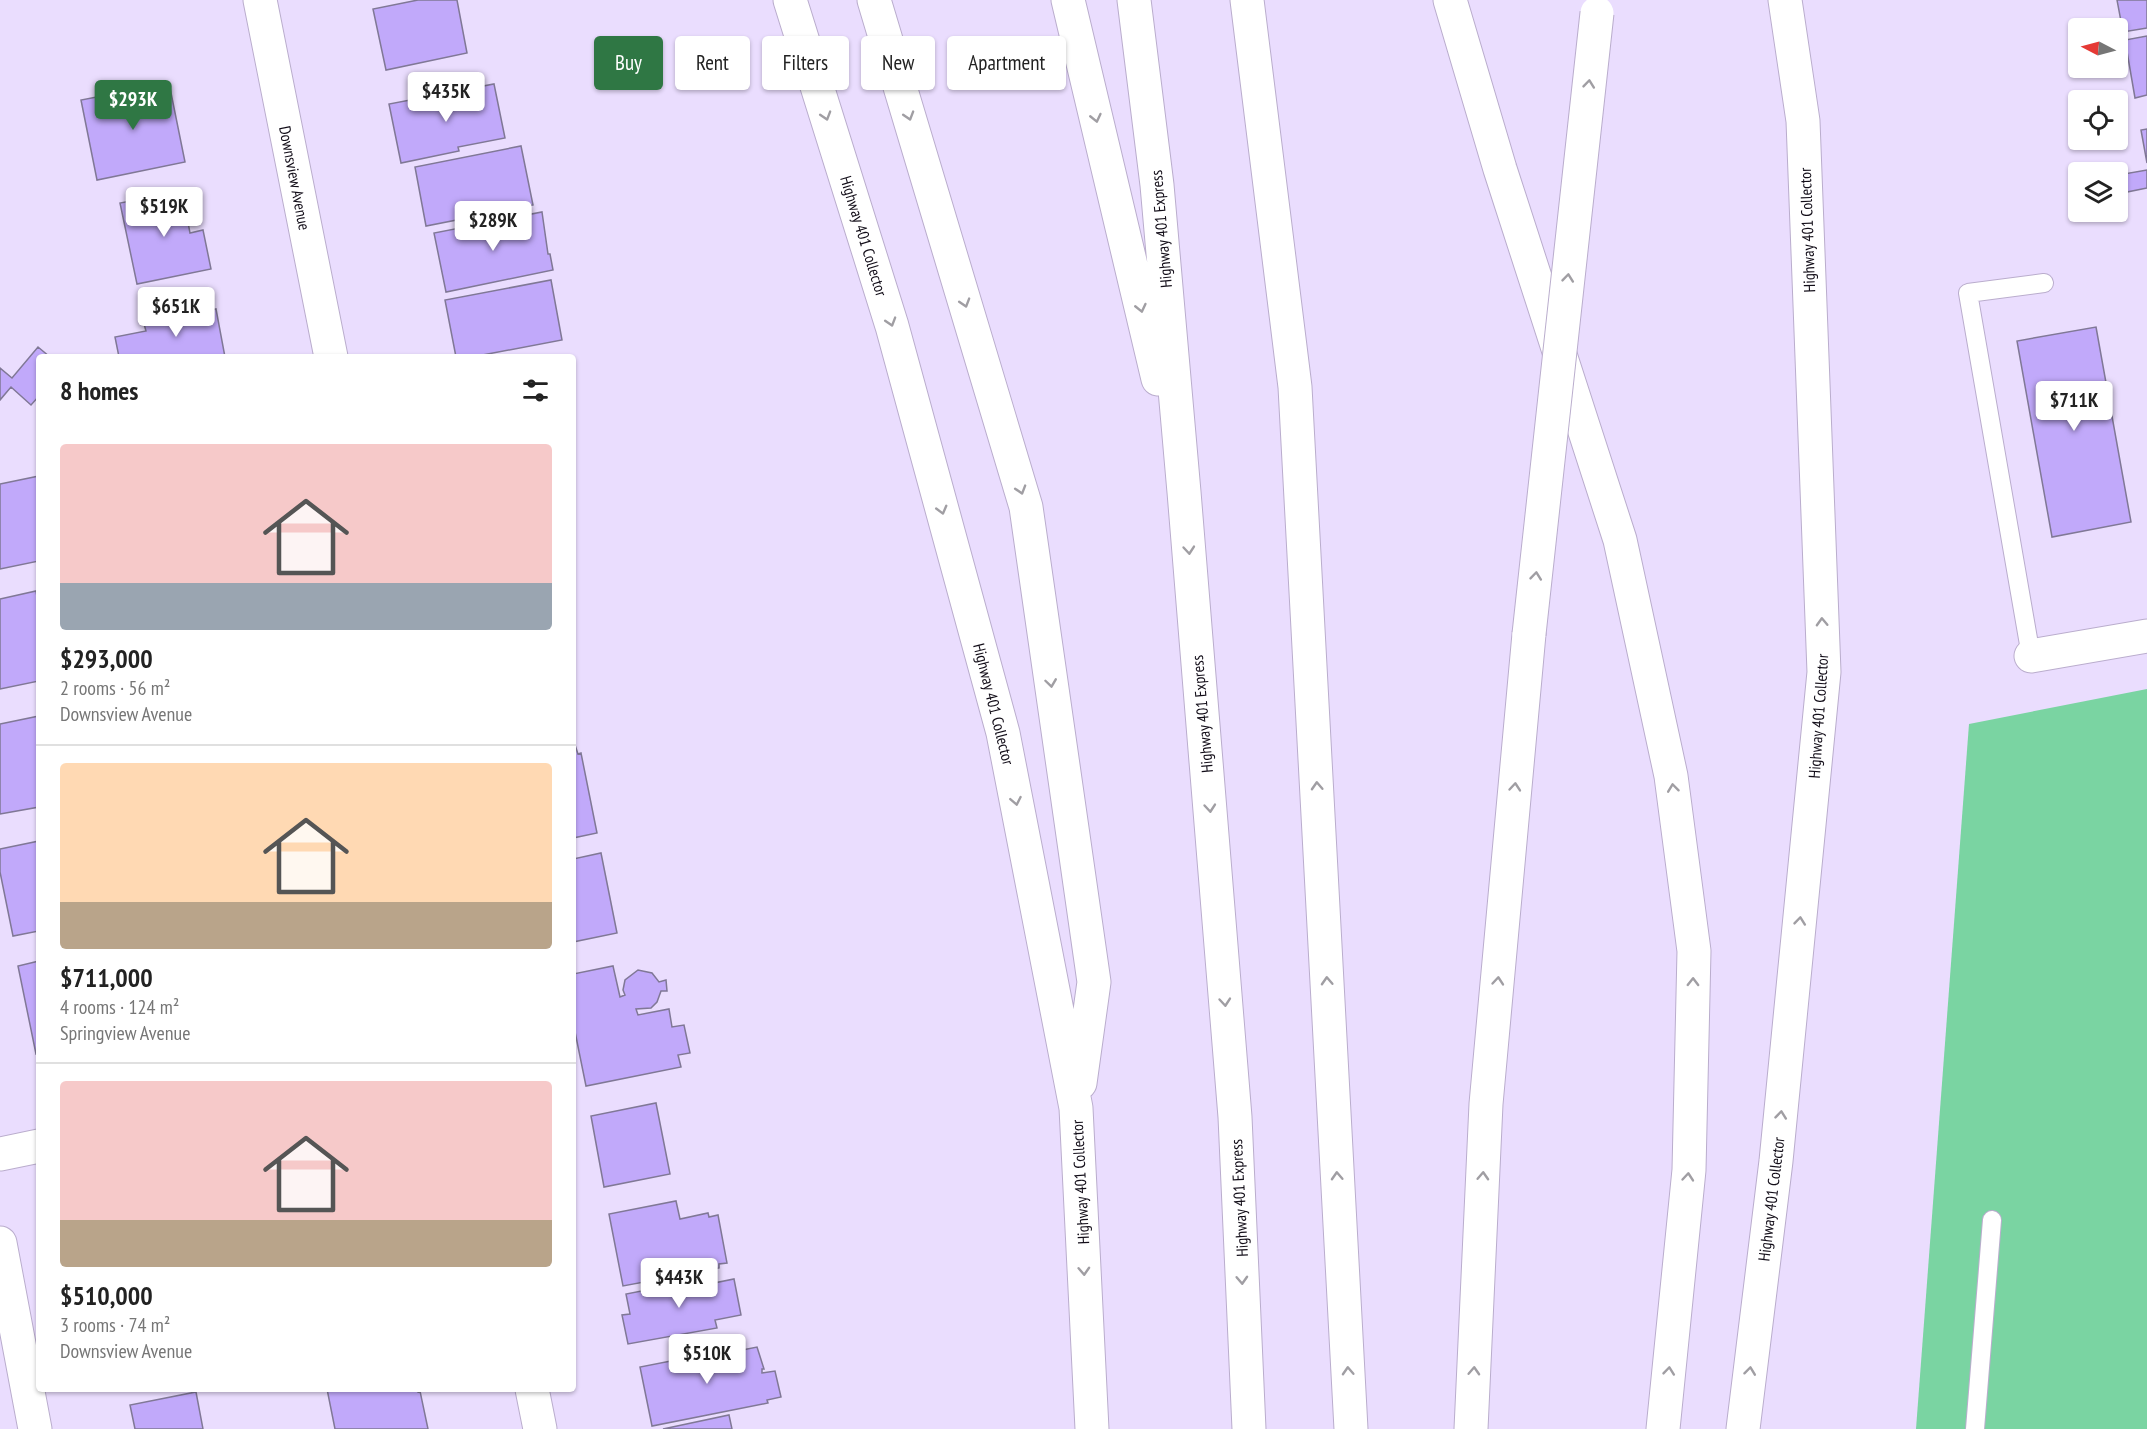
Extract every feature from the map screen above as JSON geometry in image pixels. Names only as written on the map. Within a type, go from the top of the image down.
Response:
[{"type":"main road","name":"Downsview Avenue","points":[[260,0],[330,354]]},
{"type":"main road","name":"Highway 401 Collector","points":[[790,0],[892,326],[1003,733],[1076,1108],[1092,1429]]},
{"type":"main road","points":[[874,0],[1026,507],[1094,982],[1076,1108]]},
{"type":"main road","points":[[1068,0],[1184,492]]},
{"type":"main road","name":"Highway 401 Express","points":[[1134,0],[1157,185],[1235,1117],[1249,1429]]},
{"type":"main road","points":[[1247,0],[1295,387],[1351,1429]]},
{"type":"main road","points":[[1450,0],[1500,169],[1620,540],[1671,776],[1694,951],[1689,1170],[1663,1429]]},
{"type":"main road","name":"Highway 401 Collector","points":[[1743,1429],[1776,1161],[1824,672],[1803,121],[1785,0]]},
{"type":"main road","points":[[1471,1429],[1486,1104],[1529,634],[1597,6]]},
{"type":"main road","points":[[2031,656],[2147,636]]},
{"type":"main road","points":[[0,1154],[36,1147]]},
{"type":"main road","points":[[0,1243],[35,1429]]},
{"type":"main road","points":[[533,1392],[540,1429]]},
{"type":"lane","points":[[2031,656],[1968,293],[2044,283]]},
{"type":"lane","points":[[1975,1429],[1992,1220]]},
{"type":"green space","points":[[2147,689],[2147,1429],[1916,1429],[1969,724]]},
{"type":"building","points":[[418,0],[457,0],[467,53],[386,70],[373,9]]},
{"type":"building","points":[[2117,0],[2147,0],[2147,28],[2128,31],[2128,18],[2120,18]]},
{"type":"building","points":[[2147,36],[2147,95],[2135,98],[2128,57],[2128,39]]},
{"type":"building","points":[[169,83],[185,162],[97,180],[81,100]]},
{"type":"building","points":[[494,84],[505,138],[458,147],[459,151],[401,163],[389,104]]},
{"type":"building","points":[[2147,129],[2147,163],[2141,130]]},
{"type":"building","points":[[521,146],[533,205],[426,226],[415,167]]},
{"type":"building","points":[[2147,170],[2147,188],[2128,192],[2128,173]]},
{"type":"building","points":[[182,191],[183,193],[190,191],[194,211],[186,212],[190,233],[203,230],[211,269],[137,284],[120,203]]},
{"type":"building","points":[[542,212],[548,254],[550,254],[553,270],[446,292],[434,233]]},
{"type":"building","points":[[551,280],[562,340],[488,354],[455,354],[445,300]]},
{"type":"building","points":[[216,309],[224,354],[118,354],[115,337],[146,331],[144,324]]},
{"type":"building","points":[[2096,327],[2131,522],[2052,537],[2017,341]]},
{"type":"building","points":[[38,347],[46,354],[36,354],[36,399],[31,405],[11,387],[0,400],[0,368],[12,378]]},
{"type":"building","points":[[36,477],[36,562],[0,569],[0,484]]},
{"type":"building","points":[[36,591],[36,682],[0,689],[0,599]]},
{"type":"building","points":[[36,717],[36,808],[0,814],[0,724]]},
{"type":"building","points":[[576,748],[578,754],[581,753],[597,833],[576,837]]},
{"type":"building","points":[[36,842],[36,932],[13,936],[0,872],[0,849]]},
{"type":"building","points":[[601,853],[617,933],[576,941],[576,858]]},
{"type":"building","points":[[36,962],[36,1054],[18,966]]},
{"type":"building","points":[[613,966],[620,997],[625,995],[623,990],[625,980],[638,970],[652,973],[659,982],[666,980],[667,991],[661,991],[657,1002],[651,1008],[636,1009],[638,1015],[669,1009],[672,1027],[684,1025],[690,1053],[678,1055],[681,1067],[586,1086],[576,1037],[576,973]]},
{"type":"building","points":[[656,1103],[670,1174],[604,1187],[591,1116]]},
{"type":"building","points":[[676,1201],[680,1219],[708,1213],[709,1217],[718,1215],[727,1263],[719,1264],[719,1268],[623,1286],[609,1214]]},
{"type":"building","points":[[708,1278],[709,1284],[734,1279],[741,1315],[715,1320],[717,1328],[628,1344],[622,1315],[630,1314],[626,1294]]},
{"type":"building","points":[[757,1347],[764,1369],[762,1373],[775,1371],[781,1397],[767,1400],[768,1403],[652,1426],[640,1367],[727,1350],[727,1353]]},
{"type":"building","points":[[196,1392],[203,1429],[135,1429],[130,1405]]},
{"type":"building","points":[[328,1392],[420,1392],[428,1429],[335,1429]]},
{"type":"building","points":[[729,1415],[732,1429],[663,1429]]}]
